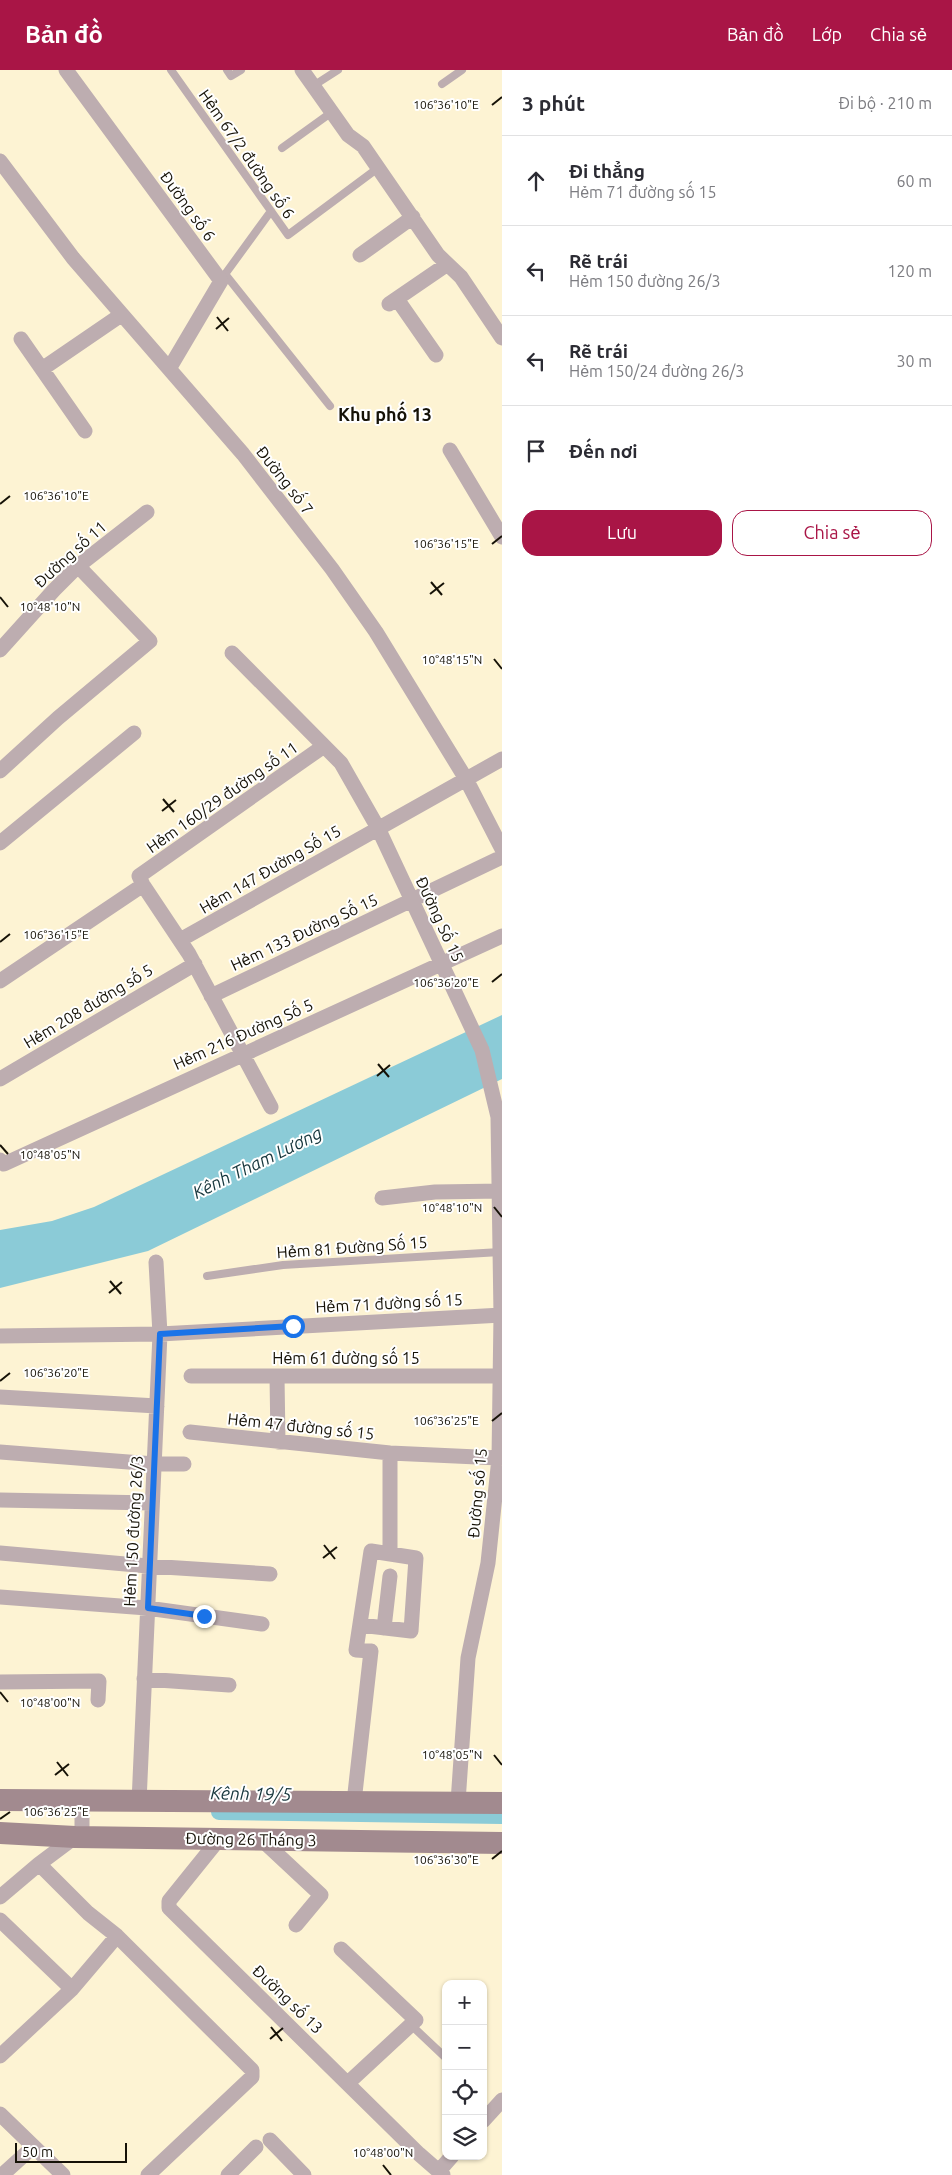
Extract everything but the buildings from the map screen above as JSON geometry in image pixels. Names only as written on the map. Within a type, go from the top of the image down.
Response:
[{"type":"street","name":"Đường số 6","points":[[66,70],[223,278]]},
{"type":"street","points":[[302,70],[348,135],[363,146],[446,264],[461,277],[502,338]]},
{"type":"street","name":"Đường số 7","points":[[0,161],[72,258],[243,454],[332,569],[376,632],[466,779],[502,849]]},
{"type":"street","points":[[360,255],[413,217]]},
{"type":"street","points":[[436,355],[393,301],[446,264]]},
{"type":"street","points":[[169,369],[223,278]]},
{"type":"street","points":[[42,369],[121,314]]},
{"type":"street","points":[[21,339],[85,431]]},
{"type":"street","points":[[450,450],[502,537]]},
{"type":"street","name":"Đường số 11","points":[[0,650],[78,566],[147,512]]},
{"type":"street","points":[[0,771],[58,718],[150,641],[78,566]]},
{"type":"street","name":"Hẻm 160/29 đường số 11","points":[[232,653],[341,763]]},
{"type":"street","points":[[0,843],[134,734]]},
{"type":"street","name":"Hẻm 160/29 đường số 11","points":[[0,981],[141,881],[324,746]]},
{"type":"street","name":"Hẻm 147 Đường Số 15","points":[[180,940],[502,759]]},
{"type":"street","name":"Đường Số 15","points":[[341,763],[378,828],[482,1050],[496,1101]]},
{"type":"street","points":[[412,900],[502,857]]},
{"type":"street","points":[[141,881],[195,964],[271,1107]]},
{"type":"street","name":"Hẻm 133 Đường Số 15","points":[[211,996],[412,900]]},
{"type":"street","name":"Hẻm 216 Đường Số 5","points":[[0,1160],[4,1164],[242,1053],[502,936]]},
{"type":"street","name":"Hẻm 208 đường số 5","points":[[0,1079],[195,964]]},
{"type":"street","name":"Đường số 15","points":[[458,1802],[468,1658],[495,1564],[499,1507],[501,1252],[500,1132],[496,1101]]},
{"type":"street","points":[[382,1198],[435,1192],[500,1191]]},
{"type":"street","name":"Hẻm 150 đường 26/3","points":[[139,1802],[148,1608],[148,1566],[160,1334],[156,1262]]},
{"type":"street","name":"Hẻm 71 đường số 15","points":[[0,1336],[160,1334],[501,1315]]},
{"type":"street","name":"Hẻm 61 đường số 15","points":[[191,1376],[501,1376]]},
{"type":"street","points":[[277,1376],[278,1442]]},
{"type":"street","points":[[0,1397],[157,1406]]},
{"type":"street","name":"Hẻm 47 đường số 15","points":[[190,1432],[390,1453],[500,1450]]},
{"type":"street","points":[[0,1452],[154,1464],[184,1464]]},
{"type":"street","points":[[390,1453],[390,1554]]},
{"type":"street","points":[[0,1500],[152,1503]]},
{"type":"street","points":[[354,1802],[371,1650],[356,1650],[371,1551],[416,1558],[411,1631],[360,1625]]},
{"type":"street","points":[[0,1553],[270,1574]]},
{"type":"street","points":[[384,1628],[390,1576]]},
{"type":"street","points":[[0,1597],[148,1608],[262,1624]]},
{"type":"street","points":[[144,1679],[229,1685]]},
{"type":"street","points":[[0,1682],[99,1681],[98,1700]]},
{"type":"street","points":[[0,1800],[82,1805],[139,1802],[502,1802]]},
{"type":"street","points":[[0,1898],[79,1833],[82,1805]]},
{"type":"street","name":"Đường 26 Tháng 3","points":[[0,1833],[79,1833],[262,1840],[502,1843]]},
{"type":"street","name":"Đường số 13","points":[[218,1839],[169,1901],[169,1908],[441,2173]]},
{"type":"street","points":[[262,1840],[321,1895],[296,1925]]},
{"type":"street","points":[[39,1864],[88,1913],[117,1936],[252,2070],[252,2077],[148,2175]]},
{"type":"street","points":[[0,1920],[72,1988]]},
{"type":"street","points":[[0,2056],[72,1988],[117,1936]]},
{"type":"street","points":[[341,1950],[414,2022],[348,2083]]},
{"type":"street","points":[[487,2117],[502,2100]]},
{"type":"street","points":[[0,2114],[62,2175]]},
{"type":"street","points":[[270,2140],[304,2175]]},
{"type":"street","points":[[2,2175],[33,2147]]},
{"type":"street","points":[[228,2175],[256,2147]]},
{"type":"street","points":[[441,2173],[449,2160]]},
{"type":"lane","name":"Hẻm 67/2 đường số 6","points":[[171,70],[288,235],[378,168]]},
{"type":"lane","points":[[227,70],[231,76],[241,70]]},
{"type":"lane","points":[[313,86],[338,70]]},
{"type":"lane","points":[[442,84],[462,70]]},
{"type":"lane","points":[[282,148],[332,112]]},
{"type":"lane","points":[[223,278],[271,211]]},
{"type":"lane","name":"Đường số 6","points":[[223,278],[330,406]]},
{"type":"lane","name":"Hẻm 81 Đường Số 15","points":[[207,1276],[283,1265],[501,1252]]},
{"type":"lane","points":[[414,2022],[442,2054]]},
{"type":"water","name":"Kênh Tham Lương","points":[[502,1015],[502,1079],[148,1251],[0,1288],[0,1230],[52,1221],[94,1207]]},
{"type":"waterway","name":"Kênh 19/5","points":[[219,1812],[502,1816]]},
{"type":"district","name":"Khu phố 13","points":[[385,414]]},
{"type":"route","points":[[204,1616],[148,1608],[148,1566],[160,1334],[293,1326]]}]
